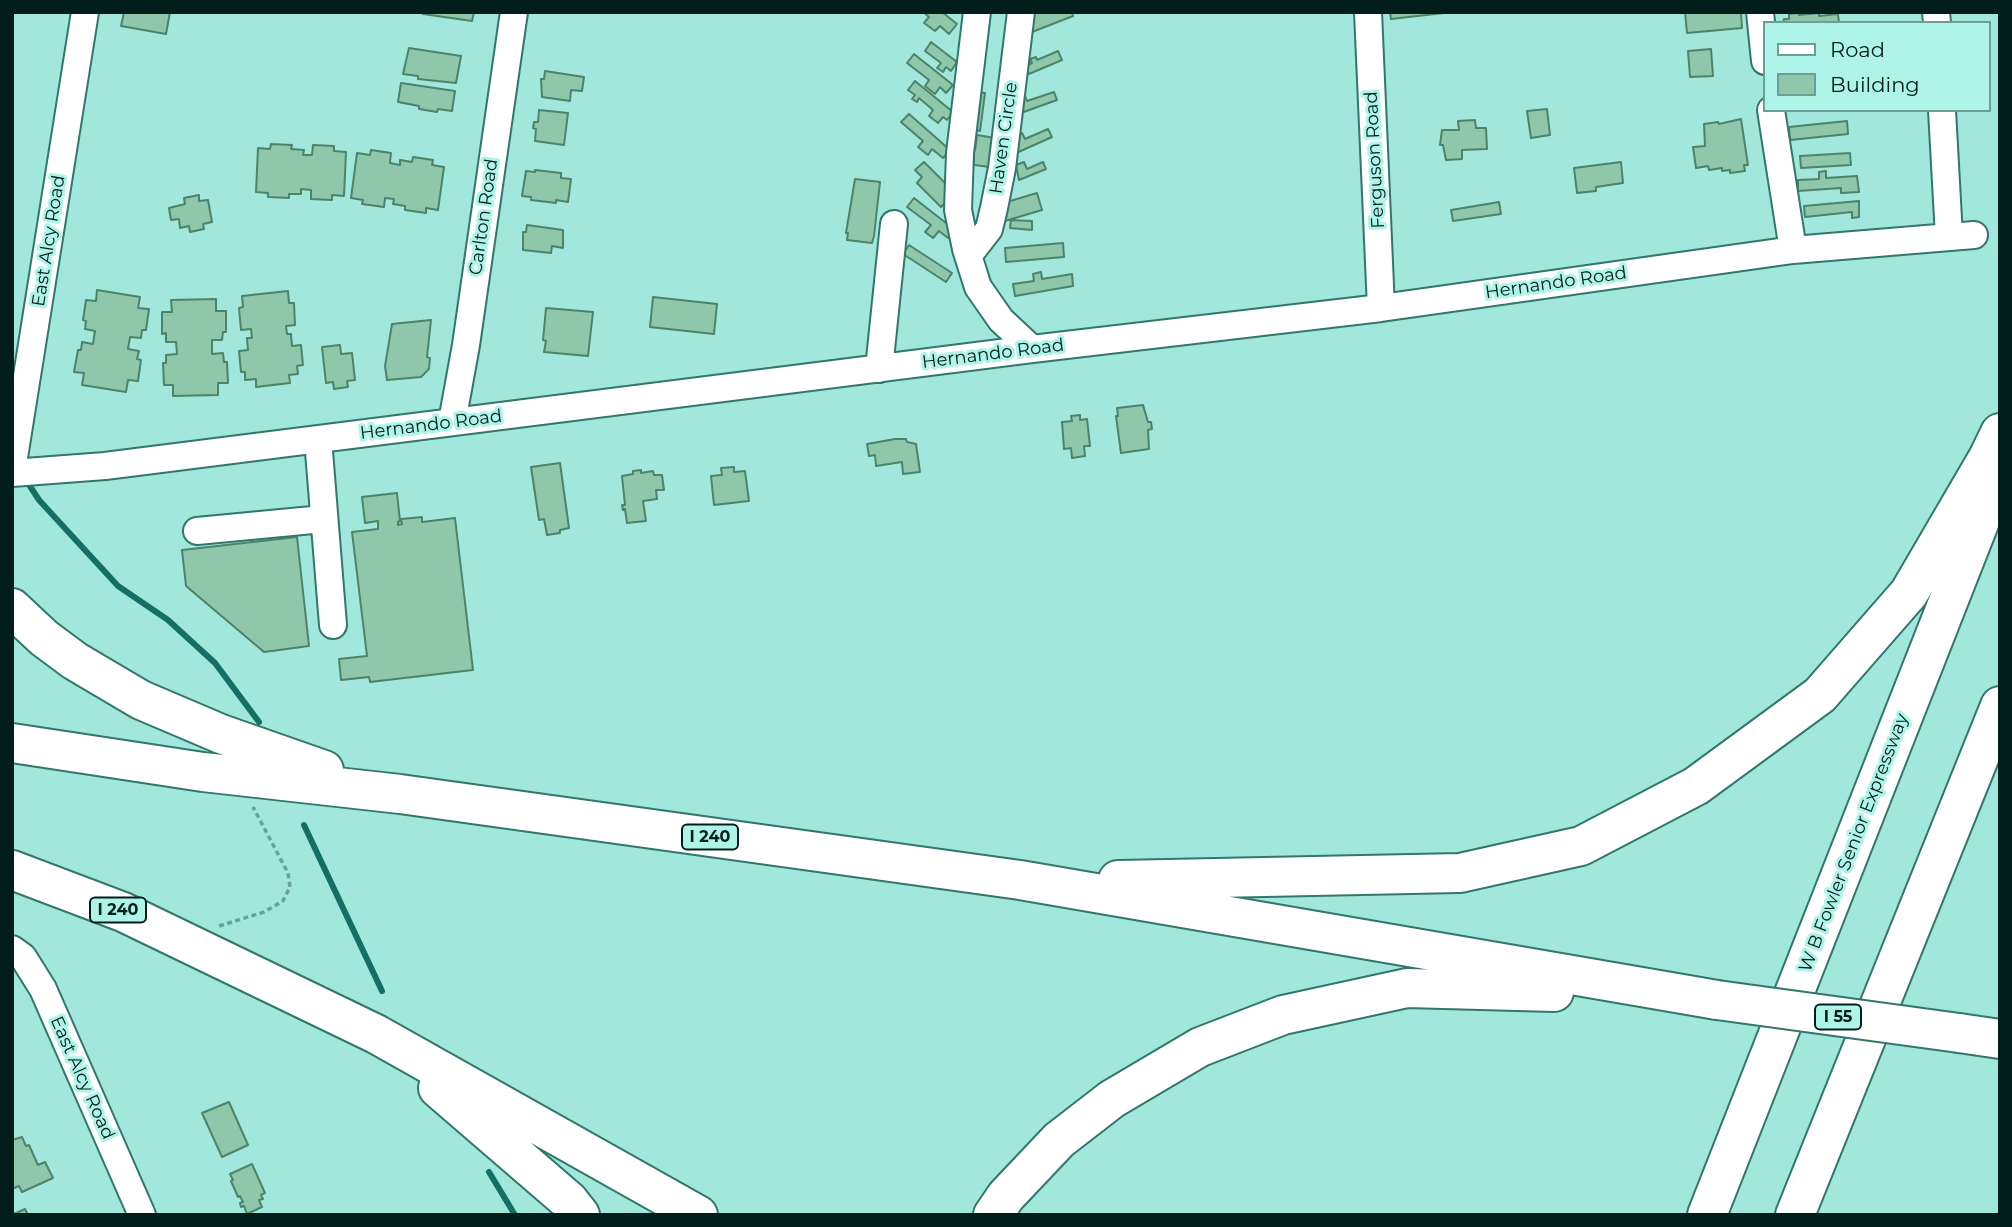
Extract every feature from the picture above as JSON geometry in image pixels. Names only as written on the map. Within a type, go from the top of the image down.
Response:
[{"type":"highway","points":[[1020,880],[1460,873],[1581,846],[1696,786],[1820,695],[1909,593],[2000,433]]},
{"type":"highway","name":"W B Fowler Senior Expressway","points":[[1707,1215],[2000,472]]},
{"type":"highway","points":[[12,608],[44,638],[75,661],[141,700],[221,734],[400,794]]},
{"type":"highway","points":[[1795,1215],[2000,706]]},
{"type":"highway","name":"I 240","points":[[12,743],[230,775],[400,794],[1020,880]]},
{"type":"highway","points":[[1944,845],[1968,818],[2000,763]]},
{"type":"highway","name":"I 240","points":[[12,870],[123,912],[376,1034],[698,1215]]},
{"type":"highway","points":[[1020,880],[1705,998]]},
{"type":"highway","points":[[993,1215],[1006,1196],[1059,1140],[1112,1098],[1200,1047],[1283,1015],[1407,988],[1705,998]]},
{"type":"highway","name":"I 55","points":[[1705,998],[1980,1034]]},
{"type":"highway","points":[[376,1034],[569,1201],[580,1215]]},
{"type":"street","name":"East Alcy Road","points":[[12,472],[85,12]]},
{"type":"street","name":"Carlton Road","points":[[452,422],[466,345],[514,12]]},
{"type":"street","points":[[977,12],[960,153],[958,210],[978,287],[1001,320],[1032,349]]},
{"type":"street","name":"Haven Circle","points":[[968,256],[989,229],[994,208],[1002,168],[1021,12]]},
{"type":"street","name":"Ferguson Road","points":[[1368,12],[1381,308]]},
{"type":"street","points":[[1760,12],[1764,51]]},
{"type":"street","points":[[1771,112],[1793,250]]},
{"type":"street","name":"Hernando Road","points":[[12,472],[104,466],[1032,349],[1381,308],[1793,250],[1961,236],[1942,112]]},
{"type":"street","points":[[878,369],[894,224]]},
{"type":"street","points":[[318,439],[333,625]]},
{"type":"street","points":[[197,531],[323,519]]},
{"type":"street","name":"East Alcy Road","points":[[12,949],[23,957],[43,989],[142,1215]]},
{"type":"path","points":[[180,940],[264,912],[283,901],[290,887],[288,873],[259,816],[230,775]]},
{"type":"building","points":[[124,12],[170,12],[166,34],[121,26]]},
{"type":"building","points":[[423,12],[474,12],[472,21]]},
{"type":"building","points":[[923,12],[942,12],[957,24],[949,34],[940,26],[935,31],[924,23],[929,17]]},
{"type":"building","points":[[1034,12],[1072,12],[1073,16],[1032,32],[1028,22],[1034,20]]},
{"type":"building","points":[[1390,12],[1444,12],[1444,13],[1391,19]]},
{"type":"building","points":[[1685,12],[1741,12],[1742,28],[1687,33]]},
{"type":"building","points":[[1789,14],[1838,14],[1839,21],[1784,21],[1789,19]]},
{"type":"building","points":[[931,42],[957,62],[951,71],[946,67],[943,72],[937,68],[941,63],[925,51]]},
{"type":"building","points":[[409,48],[461,56],[456,83],[418,79],[418,76],[403,74]]},
{"type":"building","points":[[1711,49],[1713,76],[1690,77],[1688,51]]},
{"type":"building","points":[[1058,51],[1062,60],[1029,74],[1026,66],[1032,63],[1030,59],[1036,57],[1037,60]]},
{"type":"building","points":[[914,54],[953,85],[946,93],[940,87],[935,94],[925,86],[929,80],[907,63]]},
{"type":"building","points":[[545,71],[584,77],[582,91],[571,90],[570,101],[542,97],[541,79],[544,79]]},
{"type":"building","points":[[915,81],[953,112],[947,120],[943,117],[938,123],[929,116],[933,110],[919,98],[917,102],[912,99],[915,95],[908,90]]},
{"type":"building","points":[[401,83],[455,91],[452,111],[419,109],[419,106],[398,102]]},
{"type":"building","points":[[976,92],[985,93],[980,131],[971,129]]},
{"type":"building","points":[[1054,92],[1057,100],[1018,114],[1024,93],[1027,101]]},
{"type":"building","points":[[1547,109],[1550,135],[1531,138],[1527,111]]},
{"type":"building","points":[[539,110],[568,113],[564,145],[535,141],[536,129],[533,128],[534,122],[538,122]]},
{"type":"building","points":[[909,114],[950,150],[943,158],[932,149],[928,155],[918,147],[923,141],[901,122]]},
{"type":"building","points":[[1741,119],[1748,165],[1744,165],[1745,171],[1730,173],[1730,170],[1722,171],[1722,168],[1696,168],[1693,147],[1705,146],[1704,124]]},
{"type":"building","points":[[1475,120],[1476,128],[1486,128],[1487,149],[1462,150],[1462,159],[1446,160],[1443,145],[1440,145],[1442,130],[1459,130],[1458,121]]},
{"type":"building","points":[[1847,121],[1848,134],[1790,140],[1789,127]]},
{"type":"building","points":[[1048,129],[1052,137],[1014,154],[1015,136],[1022,133],[1025,139]]},
{"type":"building","points":[[977,135],[995,138],[990,167],[974,165],[974,159],[968,159],[970,149],[975,150]]},
{"type":"building","points":[[271,144],[292,145],[291,149],[304,150],[303,155],[312,155],[313,145],[334,146],[334,151],[346,152],[344,196],[332,195],[332,200],[311,199],[311,190],[301,189],[301,194],[289,194],[289,198],[268,197],[268,193],[256,192],[258,148],[270,149]]},
{"type":"building","points":[[371,150],[391,153],[390,163],[400,165],[400,160],[412,162],[413,157],[433,160],[432,165],[444,167],[438,210],[426,208],[426,213],[405,210],[405,206],[393,204],[394,199],[385,198],[384,207],[362,204],[363,200],[351,198],[357,153],[370,155]]},
{"type":"building","points":[[1850,153],[1851,165],[1801,168],[1800,156]]},
{"type":"building","points":[[924,162],[950,188],[951,197],[941,207],[917,183],[922,177],[915,170]]},
{"type":"building","points":[[1024,162],[1027,169],[1043,162],[1046,169],[1019,180],[1016,165]]},
{"type":"building","points":[[1621,162],[1623,183],[1577,193],[1574,168]]},
{"type":"building","points":[[526,171],[561,173],[561,178],[571,179],[568,202],[531,200],[531,197],[522,196]]},
{"type":"building","points":[[1826,171],[1826,178],[1857,176],[1859,192],[1841,193],[1841,188],[1798,191],[1798,180],[1819,179],[1819,172]]},
{"type":"building","points":[[855,179],[880,182],[872,243],[847,240]]},
{"type":"building","points":[[1037,193],[1042,210],[1005,221],[1000,204]]},
{"type":"building","points":[[199,195],[199,201],[208,200],[212,222],[203,224],[204,229],[190,232],[189,226],[180,228],[179,219],[171,220],[169,208],[185,204],[184,198]]},
{"type":"building","points":[[914,198],[955,230],[948,238],[939,231],[933,238],[925,232],[931,225],[907,207]]},
{"type":"building","points":[[1859,201],[1859,217],[1852,218],[1852,212],[1805,217],[1804,206]]},
{"type":"building","points":[[1499,202],[1501,214],[1453,221],[1451,210]]},
{"type":"building","points":[[1011,220],[1032,221],[1032,230],[1010,228]]},
{"type":"building","points":[[527,225],[563,230],[563,248],[552,246],[551,253],[523,250],[523,232],[526,232]]},
{"type":"building","points":[[1063,243],[1064,257],[1006,262],[1005,248]]},
{"type":"building","points":[[909,245],[952,273],[946,282],[903,254]]},
{"type":"building","points":[[1041,272],[1042,279],[1072,274],[1073,286],[1015,296],[1013,284],[1034,281],[1033,274]]},
{"type":"building","points":[[97,290],[140,297],[138,308],[149,309],[146,330],[142,330],[141,338],[130,337],[128,349],[139,351],[137,359],[141,360],[138,381],[128,380],[126,392],[82,385],[84,373],[74,372],[82,342],[93,344],[95,331],[85,329],[86,321],[83,320],[86,300],[96,301]]},
{"type":"building","points":[[288,291],[289,303],[294,303],[295,325],[286,326],[287,334],[291,334],[292,346],[301,345],[303,365],[297,366],[298,374],[289,375],[290,383],[256,387],[256,379],[245,380],[245,372],[241,372],[239,351],[248,350],[247,338],[252,338],[251,329],[241,330],[239,308],[243,307],[242,296]]},
{"type":"building","points":[[653,297],[717,304],[714,334],[650,327]]},
{"type":"building","points":[[216,299],[216,311],[226,311],[226,332],[223,332],[222,340],[212,340],[212,354],[223,353],[224,362],[227,362],[228,383],[218,383],[218,395],[173,396],[173,385],[164,385],[163,363],[166,363],[166,355],[177,354],[176,342],[166,342],[166,333],[162,334],[162,312],[172,312],[171,300]]},
{"type":"building","points":[[546,308],[593,312],[588,356],[544,352]]},
{"type":"building","points":[[431,320],[427,357],[430,358],[429,369],[421,377],[387,380],[385,366],[392,324]]},
{"type":"building","points":[[340,345],[341,354],[352,353],[355,380],[347,381],[348,387],[334,389],[333,382],[326,383],[322,347]]},
{"type":"building","points":[[1143,405],[1152,429],[1148,430],[1149,449],[1121,453],[1117,408]]},
{"type":"building","points":[[1080,415],[1080,420],[1087,419],[1090,446],[1084,446],[1085,456],[1072,458],[1071,448],[1064,449],[1062,422],[1072,421],[1071,416]]},
{"type":"building","points":[[906,439],[907,442],[916,444],[920,472],[903,474],[902,462],[876,466],[875,455],[869,456],[867,444]]},
{"type":"building","points":[[560,463],[569,528],[547,535],[544,519],[539,520],[531,467]]},
{"type":"building","points":[[734,467],[734,472],[745,471],[749,501],[714,505],[711,476],[722,475],[721,468]]},
{"type":"building","points":[[641,470],[641,473],[653,471],[654,475],[662,475],[664,490],[656,490],[657,499],[643,501],[646,521],[627,523],[622,505],[625,505],[622,476]]},
{"type":"building","points":[[397,493],[400,521],[398,525],[402,524],[401,519],[422,517],[422,522],[455,518],[473,670],[370,682],[369,677],[341,680],[339,659],[367,656],[352,532],[378,529],[378,521],[365,523],[362,497]]},
{"type":"building","points":[[297,537],[309,646],[264,652],[186,586],[182,550]]},
{"type":"building","points":[[229,1102],[248,1145],[222,1157],[202,1113]]},
{"type":"building","points":[[22,1137],[26,1146],[29,1145],[38,1165],[45,1162],[53,1178],[22,1192],[19,1186],[12,1189],[12,1140]]},
{"type":"building","points":[[252,1164],[265,1193],[261,1195],[263,1199],[259,1200],[262,1207],[247,1214],[244,1206],[241,1207],[240,1203],[243,1202],[240,1196],[238,1197],[230,1174]]},
{"type":"building","points":[[25,1209],[28,1215],[12,1215]]},
{"type":"waterway","points":[[26,480],[39,500],[118,586],[168,620],[215,663],[259,722]]},
{"type":"waterway","points":[[304,825],[382,991]]},
{"type":"waterway","points":[[489,1172],[515,1215]]}]
